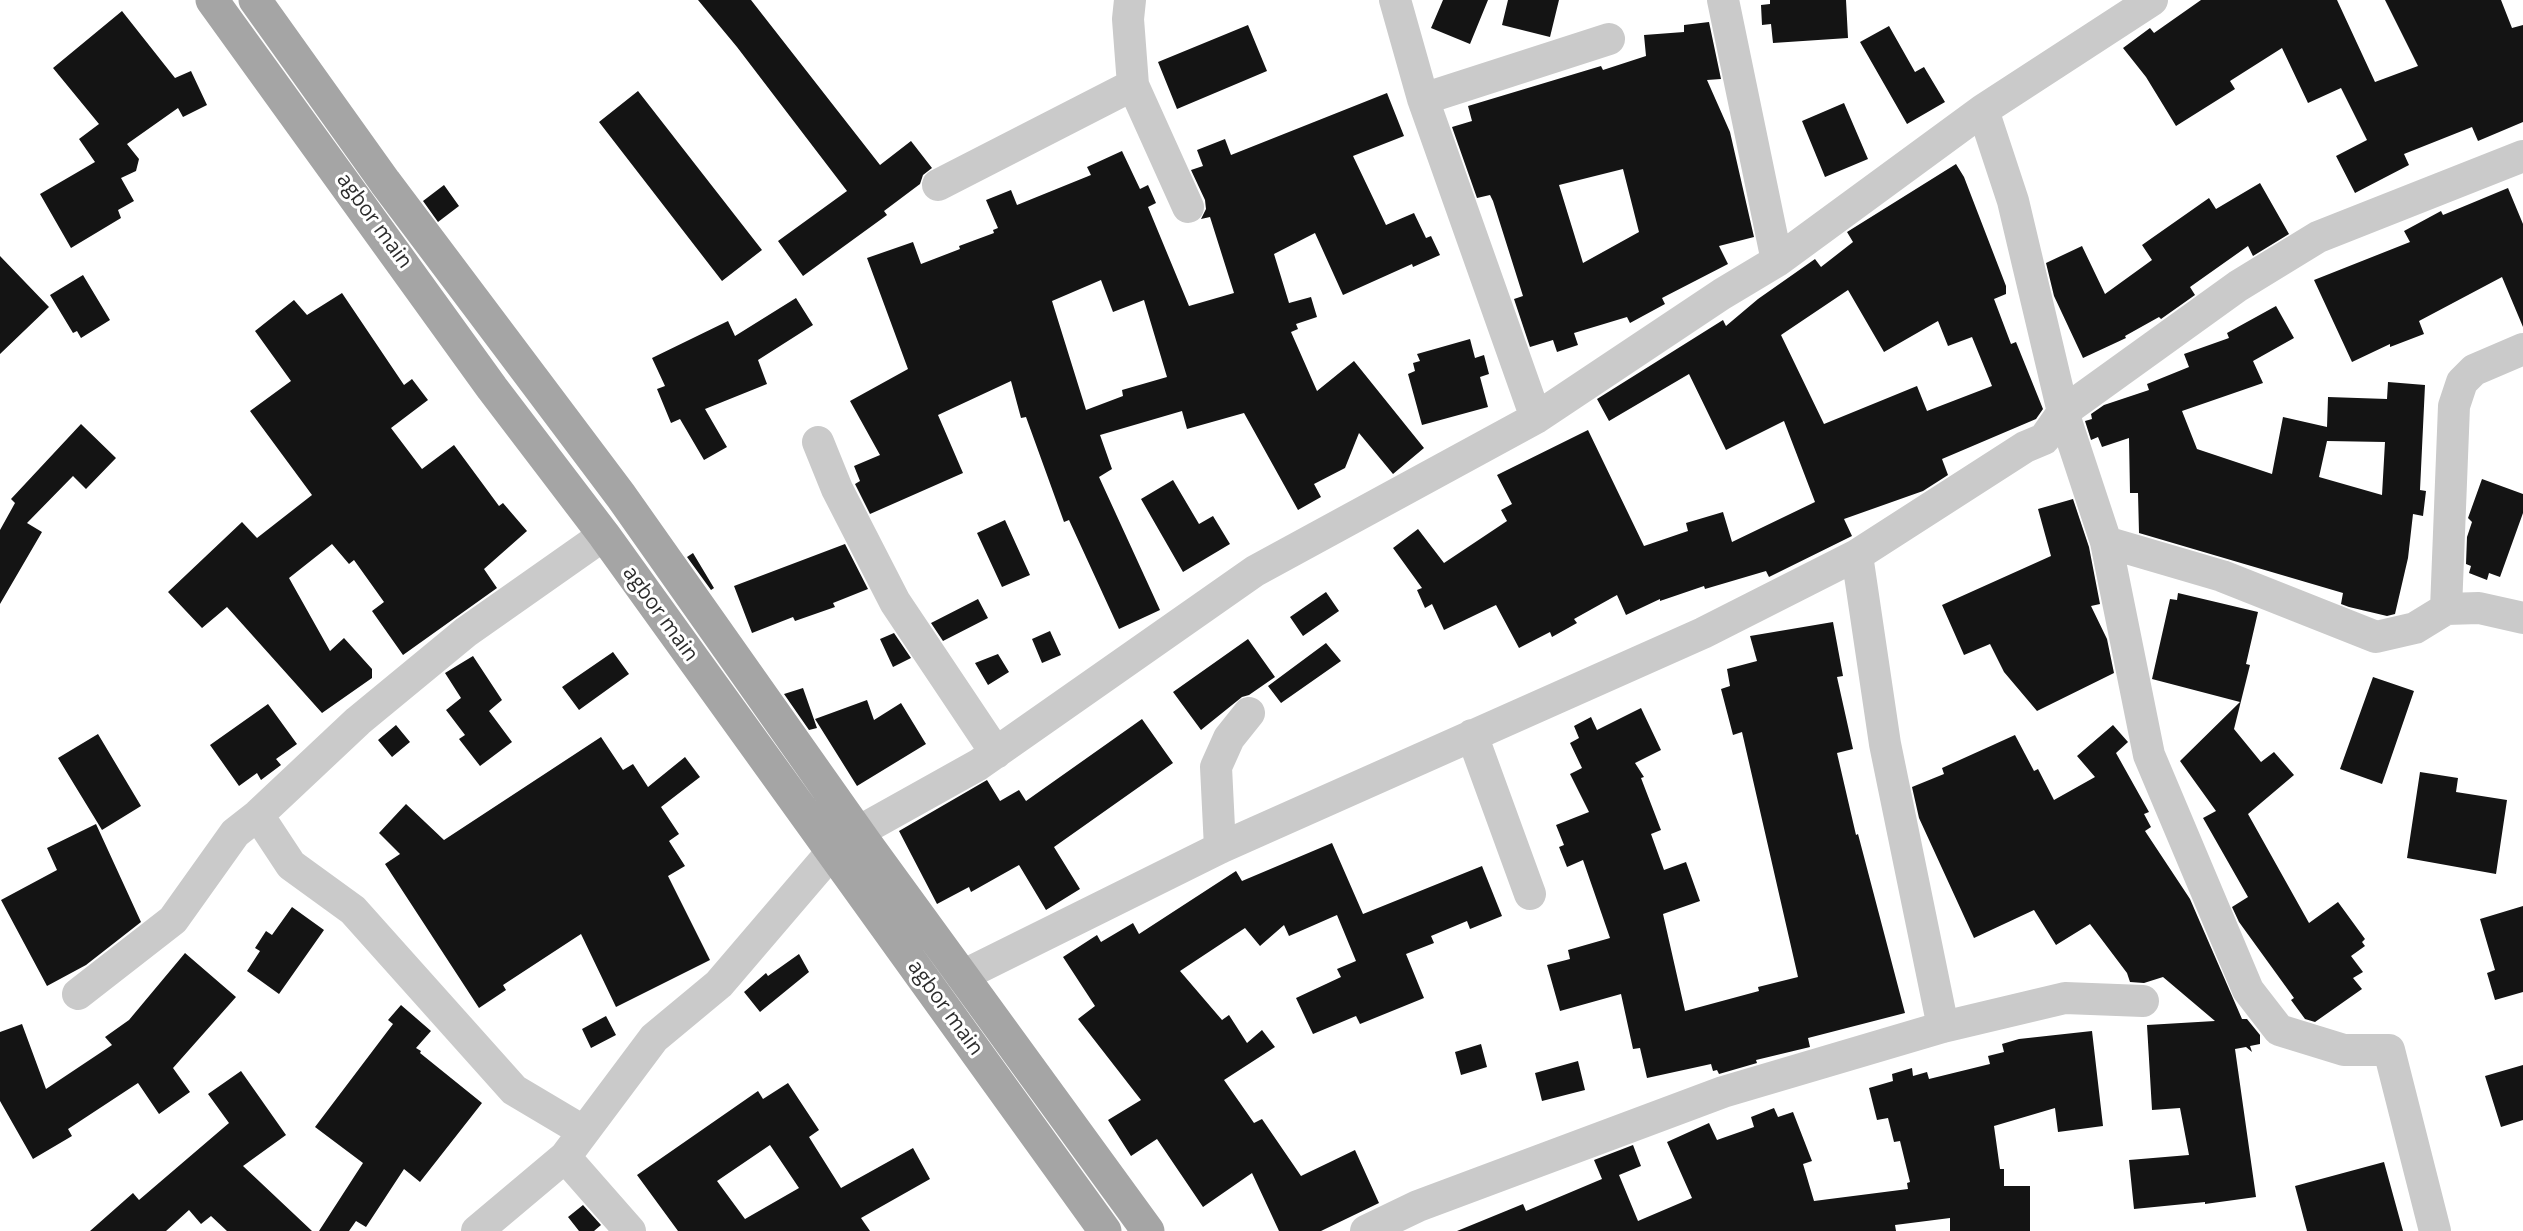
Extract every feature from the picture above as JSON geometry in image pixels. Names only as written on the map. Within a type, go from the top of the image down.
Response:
[{"type":"main road","name":"agbor main","points":[[212,0],[305,125],[492,388],[604,535],[1105,1231]]},
{"type":"main road","name":"agbor main","points":[[255,0],[392,192],[621,496],[858,832],[1148,1231]]},
{"type":"main road","points":[[1023,1118],[1035,1106],[1052,1099]]},
{"type":"street","points":[[1130,0],[1128,19],[1134,85],[1188,207]]},
{"type":"street","points":[[1395,0],[1423,99],[1536,418]]},
{"type":"street","points":[[1724,0],[1777,261]]},
{"type":"street","points":[[858,832],[996,753],[1255,572],[1536,418],[1777,261],[1983,110],[2152,0]]},
{"type":"street","points":[[1423,99],[1609,39]]},
{"type":"street","points":[[938,185],[1134,85]]},
{"type":"street","points":[[1983,110],[2013,201],[2063,412],[2106,542],[2149,755],[2248,990],[2279,1030],[2344,1050],[2389,1050],[2436,1231]]},
{"type":"street","points":[[962,976],[1220,848],[1703,633],[1857,555],[2025,447],[2044,439],[2063,412],[2238,286],[2318,237],[2523,156]]},
{"type":"street","points":[[2446,609],[2454,406],[2462,382],[2474,370],[2523,349]]},
{"type":"street","points":[[818,442],[837,489],[895,602],[996,753]]},
{"type":"street","points":[[78,994],[173,920],[235,833],[258,815],[358,721],[466,632],[604,535]]},
{"type":"street","points":[[2106,542],[2222,576],[2376,637],[2415,628],[2446,609],[2479,608],[2523,618]]},
{"type":"street","points":[[1857,555],[1885,744],[1943,1027]]},
{"type":"street","points":[[1220,848],[1216,767],[1229,738],[1250,713]]},
{"type":"street","points":[[1472,735],[1530,894]]},
{"type":"street","points":[[258,815],[291,866],[352,910],[514,1090],[583,1131]]},
{"type":"street","points":[[477,1231],[565,1157],[654,1038],[719,984],[831,853]]},
{"type":"street","points":[[1366,1231],[1418,1206],[1724,1092],[1943,1027],[2065,998],[2143,1001]]},
{"type":"street","points":[[565,1157],[630,1231]]},
{"type":"building","points":[[698,0],[751,0],[880,165],[911,141],[932,168],[923,175],[920,184],[884,211],[887,215],[803,276],[778,241],[847,191],[737,47]]},
{"type":"building","points":[[1443,0],[1488,0],[1470,44],[1431,28]]},
{"type":"building","points":[[1508,0],[1559,0],[1550,37],[1502,25]]},
{"type":"building","points":[[1770,0],[1846,0],[1848,38],[1773,43],[1771,24],[1762,25],[1761,5],[1770,4]]},
{"type":"building","points":[[2201,0],[2337,0],[2375,82],[2418,66],[2385,0],[2501,0],[2512,28],[2523,25],[2523,122],[2478,141],[2472,127],[2404,154],[2409,165],[2355,193],[2336,156],[2367,140],[2341,88],[2308,103],[2282,48],[2230,81],[2235,89],[2176,126],[2146,77],[2123,48],[2150,28],[2154,33]]},
{"type":"building","points":[[122,11],[175,78],[191,71],[207,105],[183,117],[178,108],[127,144],[139,159],[136,171],[121,178],[134,201],[118,210],[121,218],[71,248],[40,194],[95,162],[79,139],[99,124],[53,68]]},
{"type":"building","points":[[1709,22],[1721,79],[1707,80],[1730,132],[1754,237],[1719,246],[1728,264],[1662,298],[1665,304],[1630,323],[1627,317],[1574,333],[1578,345],[1557,352],[1553,340],[1530,347],[1514,299],[1523,296],[1493,201],[1490,195],[1477,198],[1452,127],[1472,121],[1468,106],[1601,66],[1603,70],[1646,56],[1644,35],[1684,32],[1684,25]],"holes":[[[1623,169],[1639,232],[1583,263],[1559,185]]]},
{"type":"building","points":[[1248,25],[1267,71],[1177,109],[1158,62]]},
{"type":"building","points":[[1889,26],[1915,72],[1924,67],[1945,102],[1907,124],[1860,42]]},
{"type":"building","points":[[638,91],[762,250],[722,281],[599,122]]},
{"type":"building","points":[[1387,93],[1404,136],[1353,156],[1386,225],[1414,213],[1426,238],[1431,236],[1440,255],[1413,267],[1412,264],[1343,295],[1315,233],[1274,254],[1289,303],[1311,297],[1317,317],[1296,324],[1298,329],[1291,332],[1317,391],[1354,361],[1424,448],[1393,474],[1359,433],[1345,468],[1314,484],[1321,497],[1298,510],[1244,413],[1187,429],[1182,411],[1100,435],[1112,469],[1099,477],[1160,610],[1119,629],[1069,520],[1064,522],[1026,417],[1021,418],[1011,381],[938,415],[963,473],[870,514],[855,484],[860,481],[854,466],[880,455],[850,401],[908,369],[867,258],[913,242],[921,264],[960,249],[959,246],[994,233],[993,230],[998,228],[986,200],[1011,190],[1017,205],[1091,175],[1087,167],[1122,151],[1140,189],[1148,185],[1156,203],[1148,207],[1189,306],[1234,293],[1210,217],[1201,219],[1206,209],[1205,200],[1191,170],[1203,166],[1197,150],[1225,139],[1231,155]],"holes":[[[1101,280],[1113,312],[1144,300],[1167,377],[1122,390],[1123,396],[1086,410],[1052,301]]]},
{"type":"building","points":[[1844,103],[1868,159],[1825,177],[1802,121]]},
{"type":"building","points":[[1956,164],[1964,177],[2006,286],[2006,294],[1994,299],[2011,344],[2016,342],[2043,409],[2036,419],[1942,459],[1948,475],[1923,491],[1844,519],[1852,536],[1769,577],[1766,571],[1705,589],[1704,586],[1660,601],[1660,599],[1626,615],[1617,595],[1574,619],[1577,623],[1552,637],[1550,632],[1519,648],[1496,605],[1444,630],[1432,604],[1425,608],[1417,590],[1422,588],[1393,548],[1418,529],[1444,563],[1507,521],[1501,510],[1512,504],[1497,475],[1588,430],[1644,546],[1688,531],[1686,523],[1723,512],[1732,542],[1815,502],[1784,421],[1726,450],[1689,374],[1609,421],[1597,399],[1723,320],[1726,326],[1758,299],[1815,259],[1821,267],[1853,242],[1847,232]],"holes":[[[1848,290],[1884,352],[1938,321],[1948,346],[1972,337],[1992,386],[1927,411],[1917,386],[1824,424],[1781,335]]]},
{"type":"building","points":[[2260,183],[2289,234],[2253,256],[2248,246],[2190,287],[2195,295],[2161,319],[2159,317],[2125,336],[2126,338],[2083,358],[2054,296],[2046,263],[2082,246],[2105,294],[2152,260],[2142,245],[2209,198],[2216,209]]},
{"type":"building","points":[[444,185],[459,206],[438,222],[423,201]]},
{"type":"building","points":[[2508,188],[2523,224],[2523,327],[2502,277],[2419,321],[2424,334],[2390,347],[2390,344],[2352,362],[2314,280],[2410,242],[2404,231],[2441,211],[2443,215]]},
{"type":"building","points":[[0,256],[49,307],[0,354]]},
{"type":"building","points":[[83,275],[110,320],[81,338],[77,331],[73,333],[50,295]]},
{"type":"building","points":[[342,293],[404,385],[412,379],[428,400],[391,428],[422,469],[454,445],[499,506],[503,503],[527,531],[484,569],[497,588],[403,655],[372,611],[384,602],[354,560],[349,564],[332,544],[289,578],[330,651],[344,638],[372,669],[372,678],[322,713],[227,607],[202,628],[168,592],[242,522],[257,538],[312,495],[250,411],[291,381],[255,331],[294,300],[307,315]]},
{"type":"building","points":[[796,298],[813,325],[758,360],[767,384],[705,409],[727,447],[704,460],[680,419],[671,423],[657,389],[665,386],[652,358],[728,321],[735,336]]},
{"type":"building","points":[[2276,306],[2294,338],[2253,361],[2263,383],[2182,411],[2197,449],[2272,474],[2283,417],[2327,427],[2328,397],[2387,399],[2388,382],[2425,385],[2420,490],[2426,491],[2423,516],[2413,514],[2408,558],[2395,614],[2387,616],[2349,607],[2341,604],[2343,593],[2139,533],[2138,493],[2130,493],[2129,438],[2102,447],[2098,437],[2091,440],[2085,421],[2092,419],[2091,414],[2104,405],[2149,390],[2147,384],[2189,367],[2184,354],[2229,338],[2227,333]],"holes":[[[2327,441],[2385,442],[2382,495],[2319,477]]]},
{"type":"building","points":[[1470,339],[1475,358],[1484,355],[1489,374],[1480,377],[1488,407],[1422,425],[1408,374],[1415,371],[1413,363],[1420,361],[1417,354]]},
{"type":"building","points":[[81,424],[116,458],[86,489],[73,476],[27,523],[42,532],[0,604],[0,530],[15,503],[11,499]]},
{"type":"building","points":[[2482,479],[2523,494],[2523,513],[2500,577],[2489,573],[2487,580],[2469,573],[2471,566],[2466,564],[2467,537],[2472,522],[2468,518]]},
{"type":"building","points":[[1173,480],[1199,524],[1213,516],[1230,544],[1183,572],[1141,499]]},
{"type":"building","points":[[2073,499],[2089,547],[2100,604],[2091,606],[2107,639],[2114,673],[2037,711],[2004,672],[1990,644],[1964,655],[1942,605],[2051,556],[2038,509]]},
{"type":"building","points":[[1005,520],[1030,575],[1002,587],[977,533]]},
{"type":"building","points":[[845,544],[868,589],[833,603],[835,607],[795,621],[793,617],[752,633],[734,586]]},
{"type":"building","points":[[693,553],[714,588],[711,590],[687,557]]},
{"type":"building","points":[[1326,592],[1339,611],[1303,636],[1290,617]]},
{"type":"building","points":[[2178,593],[2258,612],[2246,664],[2250,665],[2234,729],[2261,762],[2274,752],[2294,775],[2248,814],[2309,923],[2338,902],[2365,939],[2362,942],[2365,946],[2351,956],[2363,972],[2353,978],[2362,989],[2315,1022],[2305,1019],[2291,1000],[2294,998],[2239,922],[2232,907],[2248,897],[2203,818],[2216,811],[2180,761],[2240,702],[2152,679],[2170,599],[2177,600]]},
{"type":"building","points":[[978,599],[988,618],[943,641],[931,623]]},
{"type":"building","points":[[1833,622],[1843,676],[1837,677],[1853,749],[1837,753],[1856,835],[1858,834],[1905,1013],[1808,1038],[1810,1047],[1756,1060],[1757,1063],[1719,1074],[1717,1070],[1713,1071],[1711,1064],[1647,1078],[1640,1048],[1633,1049],[1621,994],[1560,1011],[1547,965],[1570,959],[1568,950],[1610,938],[1583,860],[1567,867],[1559,847],[1564,845],[1556,825],[1589,812],[1570,774],[1582,768],[1570,743],[1579,738],[1574,726],[1591,717],[1597,730],[1641,708],[1661,750],[1635,763],[1644,777],[1641,778],[1661,830],[1651,834],[1664,870],[1686,862],[1700,901],[1663,914],[1685,1011],[1759,991],[1758,987],[1798,977],[1742,732],[1733,735],[1721,689],[1730,686],[1727,669],[1757,661],[1750,636]]},
{"type":"building","points":[[1050,631],[1061,655],[1042,663],[1032,639]]},
{"type":"building","points":[[894,633],[911,658],[893,667],[880,639]]},
{"type":"building","points":[[1248,639],[1275,677],[1249,695],[1242,697],[1201,730],[1173,692]]},
{"type":"building","points":[[1326,643],[1341,661],[1281,703],[1268,686]]},
{"type":"building","points":[[613,652],[629,674],[579,710],[562,687]]},
{"type":"building","points":[[998,654],[1009,672],[988,685],[975,663]]},
{"type":"building","points":[[473,656],[502,700],[489,711],[512,742],[480,766],[459,739],[465,735],[446,710],[461,698],[445,673]]},
{"type":"building","points":[[2373,677],[2414,691],[2382,784],[2340,769]]},
{"type":"building","points":[[803,688],[817,728],[809,730],[784,694]]},
{"type":"building","points":[[867,700],[874,720],[901,703],[926,744],[857,786],[815,719]]},
{"type":"building","points":[[268,704],[297,744],[276,759],[281,765],[261,780],[257,773],[239,786],[210,745]]},
{"type":"building","points":[[1142,719],[1173,763],[1054,847],[1080,889],[1046,910],[1019,865],[971,892],[969,887],[937,904],[899,831],[987,780],[1000,801],[1019,790],[1026,801]]},
{"type":"building","points":[[396,725],[410,742],[392,757],[378,740]]},
{"type":"building","points":[[2113,725],[2128,742],[2116,753],[2149,812],[2144,814],[2151,827],[2145,831],[2190,899],[2242,1019],[2247,1019],[2260,1035],[2260,1044],[2250,1046],[2252,1052],[2246,1047],[2235,1049],[2256,1197],[2205,1204],[2205,1202],[2134,1209],[2129,1160],[2189,1155],[2180,1108],[2152,1110],[2147,1025],[2215,1021],[2163,977],[2144,983],[2130,982],[2127,973],[2090,924],[2056,945],[2034,910],[1974,938],[1919,818],[1912,787],[1944,774],[1942,768],[2015,735],[2034,771],[2038,769],[2054,800],[2095,777],[2077,756]]},
{"type":"building","points":[[98,734],[141,806],[102,830],[58,758]]},
{"type":"building","points":[[601,737],[623,770],[633,764],[648,787],[685,757],[700,777],[661,807],[679,834],[669,841],[685,866],[668,876],[710,960],[616,1007],[581,934],[503,985],[506,990],[479,1008],[385,864],[400,854],[379,833],[406,804],[444,840]]},
{"type":"building","points":[[2420,772],[2458,778],[2456,792],[2507,800],[2496,874],[2407,858]]},
{"type":"building","points":[[96,824],[141,922],[86,965],[47,986],[1,900],[57,870],[47,848]]},
{"type":"building","points":[[1332,843],[1363,914],[1482,866],[1502,916],[1470,929],[1467,921],[1431,936],[1434,943],[1406,954],[1424,998],[1360,1024],[1356,1016],[1313,1034],[1296,998],[1341,977],[1337,969],[1356,961],[1337,915],[1289,936],[1284,925],[1260,946],[1245,928],[1180,971],[1222,1020],[1229,1015],[1247,1043],[1262,1030],[1275,1047],[1224,1080],[1254,1123],[1262,1119],[1301,1176],[1355,1150],[1379,1203],[1321,1231],[1279,1231],[1252,1173],[1203,1207],[1157,1139],[1131,1156],[1108,1120],[1141,1100],[1078,1019],[1095,1006],[1063,957],[1097,935],[1101,942],[1133,923],[1139,934],[1236,871],[1242,881]]},
{"type":"building","points":[[2523,906],[2523,992],[2495,1000],[2487,973],[2495,970],[2480,919]]},
{"type":"building","points":[[292,907],[324,930],[279,994],[247,971],[260,951],[255,948],[266,931],[272,935]]},
{"type":"building","points":[[185,953],[236,997],[173,1068],[190,1092],[159,1114],[138,1083],[68,1129],[72,1136],[33,1159],[0,1101],[0,1032],[22,1024],[46,1089],[112,1045],[105,1037],[129,1020]]},
{"type":"building","points":[[799,954],[809,972],[760,1012],[744,992],[766,973],[768,976]]},
{"type":"building","points":[[401,1005],[431,1031],[416,1048],[421,1051],[420,1053],[482,1103],[420,1182],[404,1169],[366,1227],[356,1221],[349,1231],[319,1231],[363,1163],[315,1127],[393,1024],[388,1020]]},
{"type":"building","points":[[606,1016],[616,1035],[591,1048],[582,1029]]},
{"type":"building","points":[[2092,1031],[2103,1126],[2058,1132],[2055,1108],[1994,1126],[2000,1169],[2004,1169],[2004,1186],[2030,1186],[2030,1231],[1950,1231],[1950,1218],[1895,1225],[1896,1231],[1457,1231],[1523,1204],[1526,1211],[1602,1179],[1594,1160],[1633,1145],[1641,1166],[1619,1175],[1638,1221],[1692,1198],[1667,1142],[1709,1123],[1717,1140],[1754,1127],[1751,1117],[1774,1108],[1778,1117],[1793,1112],[1812,1161],[1803,1164],[1814,1201],[1908,1189],[1907,1183],[1910,1182],[1900,1141],[1894,1142],[1888,1118],[1877,1120],[1869,1088],[1893,1081],[1892,1074],[1912,1068],[1913,1076],[1927,1072],[1929,1079],[1990,1064],[1988,1056],[2004,1052],[2002,1044],[2019,1039]]},
{"type":"building","points":[[1481,1044],[1487,1067],[1461,1075],[1455,1052]]},
{"type":"building","points":[[1578,1061],[1585,1090],[1542,1101],[1535,1073]]},
{"type":"building","points":[[2523,1065],[2523,1120],[2501,1127],[2485,1076]]},
{"type":"building","points":[[241,1071],[286,1135],[243,1166],[312,1231],[227,1231],[211,1216],[201,1224],[189,1210],[166,1231],[90,1231],[133,1193],[139,1200],[229,1123],[208,1094]]},
{"type":"building","points":[[788,1083],[819,1130],[809,1137],[841,1188],[913,1148],[930,1179],[861,1218],[870,1231],[678,1231],[637,1175],[758,1091],[763,1099]],"holes":[[[770,1145],[799,1188],[745,1219],[717,1181]]]},
{"type":"building","points":[[2384,1162],[2403,1231],[2307,1231],[2295,1186]]},
{"type":"building","points":[[583,1205],[601,1225],[594,1231],[579,1231],[568,1217]]}]
